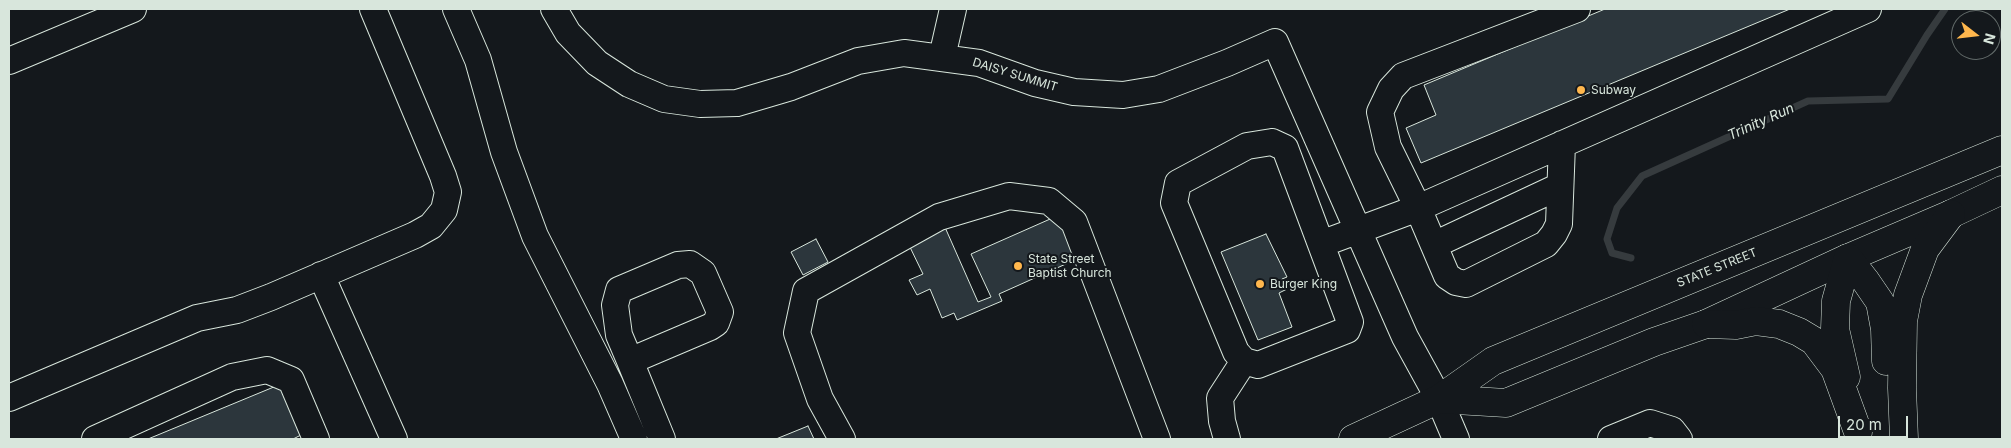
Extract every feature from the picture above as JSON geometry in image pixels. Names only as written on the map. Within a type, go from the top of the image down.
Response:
[{"type":"main road","name":"STATE STREET","points":[[1353,439],[1439,399],[1493,361],[2002,150]]},
{"type":"main road","name":"STATE STREET","points":[[1439,399],[1506,403],[1654,342],[1706,324],[1848,258],[2002,190]]},
{"type":"main road","points":[[1904,439],[1902,388],[1903,321],[1908,295],[1925,249],[1951,214]]},
{"type":"main road","points":[[1831,220],[1848,258],[1880,302],[1885,329],[1886,395],[1890,432],[1893,439]]},
{"type":"main road","points":[[1848,258],[1836,301],[1835,329],[1859,436]]},
{"type":"main road","points":[[1706,324],[1736,325],[1756,321],[1779,324],[1814,341],[1835,369],[1859,436]]},
{"type":"street","points":[[9,61],[133,9]]},
{"type":"street","points":[[9,398],[197,318],[236,310],[415,235],[431,226],[444,210],[448,192],[373,9]]},
{"type":"street","points":[[456,9],[478,60],[504,152],[535,236],[610,384],[634,439]]},
{"type":"street","name":"DAISY SUMMIT","points":[[554,9],[568,33],[598,63],[629,84],[664,99],[700,104],[737,103],[790,87],[858,61],[904,53],[979,63],[1034,83],[1074,92],[1123,95],[1159,89],[1275,42],[1358,231]]},
{"type":"street","points":[[942,57],[953,9]]},
{"type":"street","points":[[1562,144],[1558,224],[1554,234],[1546,244],[1466,284],[1456,282],[1447,276],[1418,208],[1388,147],[1380,112],[1391,89],[1403,76],[1578,9]]},
{"type":"street","points":[[1321,244],[1418,208],[1868,9]]},
{"type":"street","points":[[1272,142],[1285,148],[1321,244],[1350,322],[1347,330],[1258,365],[1244,361],[1236,352],[1174,203],[1178,183],[1247,146],[1272,142]]},
{"type":"street","points":[[1434,245],[1560,186]]},
{"type":"street","points":[[842,439],[820,399],[797,333],[806,291],[939,217],[1009,196],[1049,201],[1074,222],[1157,439]]},
{"type":"street","points":[[1358,231],[1405,337],[1439,399],[1456,439]]},
{"type":"street","points":[[321,275],[394,439]]},
{"type":"street","points":[[1228,439],[1222,421],[1220,398],[1244,361]]},
{"type":"street","points":[[610,384],[631,366],[662,439]]},
{"type":"street","points":[[95,439],[232,377],[267,370],[291,380],[316,439]]},
{"type":"street","points":[[1611,439],[1650,423],[1672,430],[1679,439]]},
{"type":"building","points":[[1605,9],[1790,9],[1421,163],[1406,128],[1436,115],[1424,85]]},
{"type":"building","name":"State Street Baptist Church","points":[[1057,216],[1077,259],[999,294],[1002,301],[957,320],[954,313],[942,318],[930,289],[917,295],[909,280],[923,274],[907,241],[944,225],[978,302],[991,297],[971,254]]},
{"type":"building","name":"Burger King","points":[[1266,234],[1287,277],[1282,279],[1287,289],[1279,293],[1292,327],[1258,340],[1221,252]]},
{"type":"building","points":[[816,239],[828,262],[803,275],[791,252]]},
{"type":"building","points":[[281,384],[301,435],[293,439],[148,439]]},
{"type":"building","points":[[808,426],[814,439],[776,439]]},
{"type":"waterway","name":"Trinity Run","points":[[1631,258],[1612,253],[1607,239],[1617,208],[1642,176],[1808,101],[1888,99],[1945,9]]},
{"type":"place","name":"Subway","points":[[1581,90]]},
{"type":"place","name":"State Street Baptist Church","points":[[1018,266]]},
{"type":"place","name":"Burger King","points":[[1260,284]]}]
